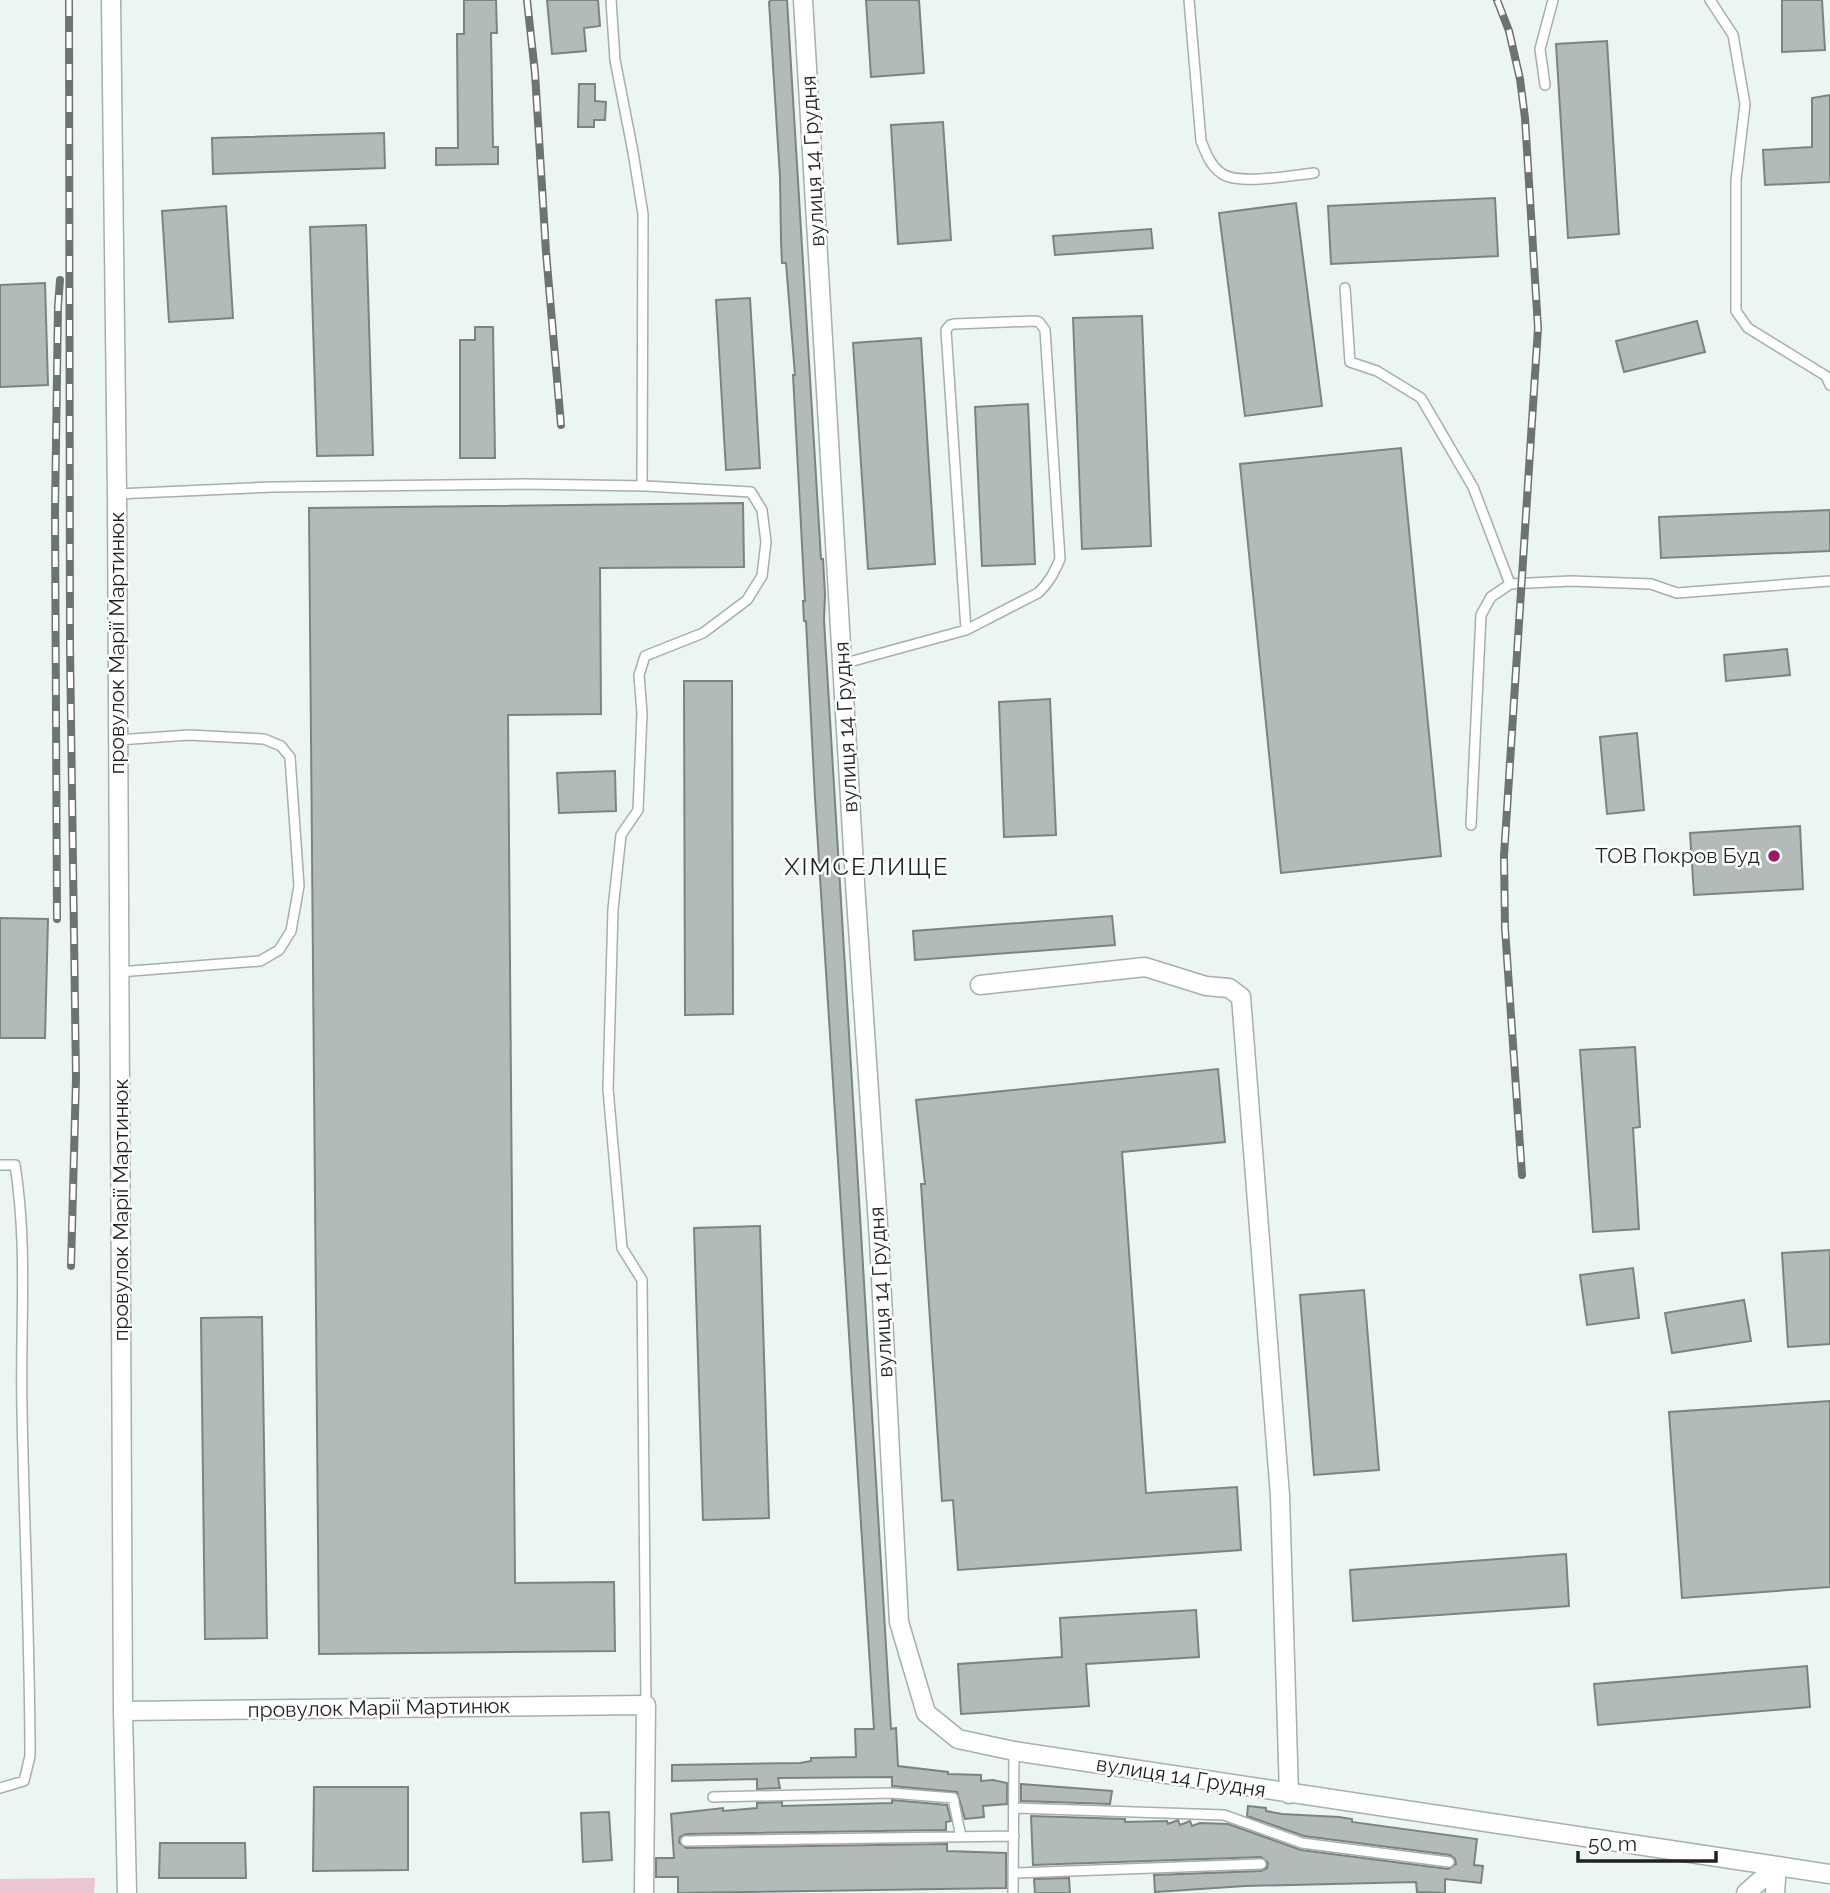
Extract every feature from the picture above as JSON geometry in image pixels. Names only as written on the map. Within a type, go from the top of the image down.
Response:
[{"type":"street","name":"провулок Марії Мартинюк","points":[[111,0],[117,494],[123,1711],[646,1705]]},
{"type":"street","name":"вулиця 14 Грудня","points":[[803,0],[899,1622],[926,1713],[958,1740],[1014,1751],[1830,1874]]},
{"type":"street","points":[[980,985],[1145,967],[1206,986],[1228,988],[1241,997],[1280,1496],[1289,1794]]},
{"type":"street","points":[[644,1893],[646,1705]]},
{"type":"street","points":[[123,1711],[127,1893]]},
{"type":"street","points":[[1746,1893],[1776,1866]]},
{"type":"street","points":[[1775,1893],[1776,1866]]},
{"type":"lane","points":[[611,0],[615,60],[634,152],[643,214],[642,486]]},
{"type":"lane","points":[[1189,0],[1201,141],[1210,162],[1223,175],[1245,179],[1314,173]]},
{"type":"lane","points":[[1545,85],[1540,49],[1553,0]]},
{"type":"lane","points":[[1710,0],[1733,35],[1745,104],[1736,180],[1737,312],[1748,328],[1826,376],[1830,385]]},
{"type":"lane","points":[[1345,288],[1350,362],[1377,371],[1421,398],[1473,487],[1510,584]]},
{"type":"lane","points":[[842,664],[965,630],[1038,593],[1047,585],[1059,559],[1045,330],[1039,322],[954,324],[946,330],[965,630]]},
{"type":"lane","points":[[117,494],[273,486],[642,486],[751,492],[762,510],[766,542],[762,576],[747,600],[703,633],[645,656],[639,675],[642,713],[638,810],[621,835],[613,909],[608,1089],[622,1248],[642,1280],[646,1705]]},
{"type":"lane","points":[[1471,825],[1481,615],[1491,597],[1510,584],[1571,581],[1651,584],[1677,593],[1830,581]]},
{"type":"lane","points":[[118,740],[189,735],[238,736],[264,739],[281,746],[289,757],[299,886],[291,931],[279,950],[260,961],[119,972]]},
{"type":"lane","points":[[0,1165],[15,1164],[19,1188],[24,1301],[22,1406],[30,1756],[24,1781],[0,1788]]},
{"type":"lane","points":[[1013,1893],[1014,1751]]},
{"type":"lane","points":[[713,1797],[891,1793],[953,1798],[961,1837]]},
{"type":"lane","points":[[1014,1808],[1224,1815],[1303,1843],[1449,1861]]},
{"type":"lane","points":[[685,1842],[1014,1836]]},
{"type":"lane","points":[[1014,1873],[1261,1864]]},
{"type":"shaded area","points":[[95,1878],[94,1893],[0,1893],[0,1879]]},
{"type":"building","points":[[464,0],[496,0],[497,33],[491,33],[493,147],[498,147],[498,164],[436,165],[436,148],[458,148],[457,34],[464,34]]},
{"type":"building","points":[[547,0],[598,0],[600,26],[584,28],[586,51],[552,54]]},
{"type":"building","points":[[771,0],[787,0],[823,559],[824,620],[891,1729],[896,1728],[898,1766],[948,1774],[981,1775],[981,1781],[1007,1783],[1007,1804],[983,1806],[984,1817],[965,1819],[957,1792],[892,1786],[892,1777],[778,1778],[780,1788],[757,1789],[757,1779],[672,1781],[672,1765],[800,1763],[811,1761],[811,1758],[856,1757],[855,1729],[874,1729],[804,621],[795,375],[786,263],[782,263]]},
{"type":"building","points":[[866,0],[919,0],[924,73],[871,77]]},
{"type":"building","points":[[1782,0],[1822,0],[1825,50],[1782,52]]},
{"type":"building","points":[[1607,41],[1619,234],[1568,238],[1556,44]]},
{"type":"building","points":[[579,84],[595,84],[595,101],[606,102],[605,120],[594,120],[594,127],[578,127]]},
{"type":"building","points":[[1830,95],[1830,182],[1765,185],[1763,150],[1812,147],[1812,98]]},
{"type":"building","points":[[943,122],[951,240],[898,244],[891,125]]},
{"type":"building","points":[[384,133],[385,168],[213,174],[212,138]]},
{"type":"building","points":[[1495,198],[1498,256],[1331,264],[1328,206]]},
{"type":"building","points":[[1296,203],[1322,406],[1245,416],[1219,213]]},
{"type":"building","points":[[226,206],[233,318],[169,322],[162,211]]},
{"type":"building","points":[[366,225],[373,455],[317,456],[310,227]]},
{"type":"building","points":[[1151,229],[1153,248],[1055,255],[1053,236]]},
{"type":"building","points":[[45,283],[48,385],[0,387],[0,285]]},
{"type":"building","points":[[750,298],[760,468],[726,470],[716,300]]},
{"type":"building","points":[[1142,316],[1151,546],[1082,549],[1073,318]]},
{"type":"building","points":[[1697,321],[1705,352],[1624,372],[1616,341]]},
{"type":"building","points":[[475,327],[493,327],[495,458],[460,458],[460,340],[475,340]]},
{"type":"building","points":[[921,338],[935,564],[868,569],[853,343]]},
{"type":"building","points":[[1028,404],[1035,564],[982,566],[975,407]]},
{"type":"building","points":[[1401,448],[1441,856],[1281,873],[1240,464]]},
{"type":"building","points":[[743,503],[744,567],[600,568],[601,714],[508,715],[515,1583],[614,1582],[615,1651],[319,1654],[309,508]]},
{"type":"building","points":[[1830,510],[1830,551],[1661,558],[1659,517]]},
{"type":"building","points":[[1787,649],[1790,675],[1726,681],[1724,655]]},
{"type":"building","points":[[684,681],[732,681],[733,1014],[685,1015]]},
{"type":"building","points":[[1050,699],[1056,835],[1004,837],[999,702]]},
{"type":"building","points":[[1637,733],[1644,810],[1607,814],[1600,737]]},
{"type":"building","points":[[615,771],[616,811],[559,813],[557,773]]},
{"type":"building","points":[[1800,826],[1803,889],[1694,895],[1690,833]]},
{"type":"building","points":[[1112,916],[1115,945],[915,960],[913,931]]},
{"type":"building","points":[[0,918],[48,919],[45,1038],[0,1038]]},
{"type":"building","points":[[1635,1047],[1640,1127],[1633,1128],[1639,1229],[1593,1232],[1580,1050]]},
{"type":"building","points":[[1218,1069],[1225,1142],[1122,1152],[1146,1493],[1237,1487],[1241,1550],[958,1570],[953,1500],[942,1501],[921,1184],[925,1184],[916,1100]]},
{"type":"building","points":[[760,1226],[769,1518],[703,1520],[694,1228]]},
{"type":"building","points":[[1830,1250],[1830,1344],[1788,1347],[1782,1253]]},
{"type":"building","points":[[1633,1268],[1639,1318],[1587,1325],[1580,1275]]},
{"type":"building","points":[[1364,1290],[1379,1470],[1314,1475],[1300,1295]]},
{"type":"building","points":[[1744,1300],[1751,1341],[1672,1353],[1665,1313]]},
{"type":"building","points":[[262,1317],[267,1638],[205,1639],[201,1318]]},
{"type":"building","points":[[1830,1401],[1830,1587],[1682,1598],[1669,1412]]},
{"type":"building","points":[[1566,1554],[1569,1606],[1353,1621],[1350,1570]]},
{"type":"building","points":[[1196,1610],[1199,1657],[1086,1664],[1089,1706],[961,1714],[958,1664],[1062,1657],[1060,1618]]},
{"type":"building","points":[[1807,1666],[1810,1707],[1598,1725],[1594,1684]]},
{"type":"building","points":[[1021,1784],[1112,1791],[1110,1804],[1021,1801]]},
{"type":"building","points":[[314,1787],[408,1787],[408,1870],[313,1871]]},
{"type":"building","points":[[892,1800],[947,1805],[951,1821],[946,1822],[946,1830],[686,1834],[680,1837],[679,1842],[686,1848],[947,1844],[947,1851],[1006,1853],[1006,1888],[678,1893],[678,1877],[656,1877],[656,1858],[674,1858],[671,1814],[723,1808],[723,1811],[757,1808],[757,1803],[782,1802],[782,1806],[892,1803]]},
{"type":"building","points":[[1248,1806],[1266,1808],[1266,1811],[1282,1814],[1339,1817],[1352,1819],[1352,1822],[1477,1839],[1474,1865],[1483,1866],[1481,1883],[1445,1879],[1445,1893],[1417,1892],[1416,1882],[1245,1886],[1155,1892],[1154,1875],[1261,1871],[1267,1868],[1268,1863],[1261,1857],[1033,1865],[1031,1816],[1125,1819],[1125,1822],[1167,1821],[1168,1824],[1178,1820],[1180,1825],[1190,1821],[1192,1826],[1200,1823],[1228,1824],[1301,1850],[1448,1869],[1456,1864],[1450,1855],[1304,1836],[1247,1816]]},
{"type":"building","points":[[609,1812],[612,1860],[583,1862],[581,1813]]},
{"type":"building","points":[[160,1843],[245,1843],[246,1878],[159,1878]]},
{"type":"building","points":[[1069,1878],[1070,1893],[1035,1893],[1034,1879]]},
{"type":"railway","points":[[69,0],[70,648],[76,1078],[71,1266]]},
{"type":"railway","points":[[527,0],[535,73],[546,252],[561,425]]},
{"type":"railway","points":[[1497,0],[1509,31],[1520,79],[1525,118],[1538,328],[1504,856],[1505,928],[1522,1175]]},
{"type":"railway","points":[[57,919],[55,512],[60,280]]},
{"type":"place","name":"ТОВ Покров Буд","points":[[1774,856]]},
{"type":"district","name":"ХІМСЕЛИЩЕ","points":[[867,867]]}]
